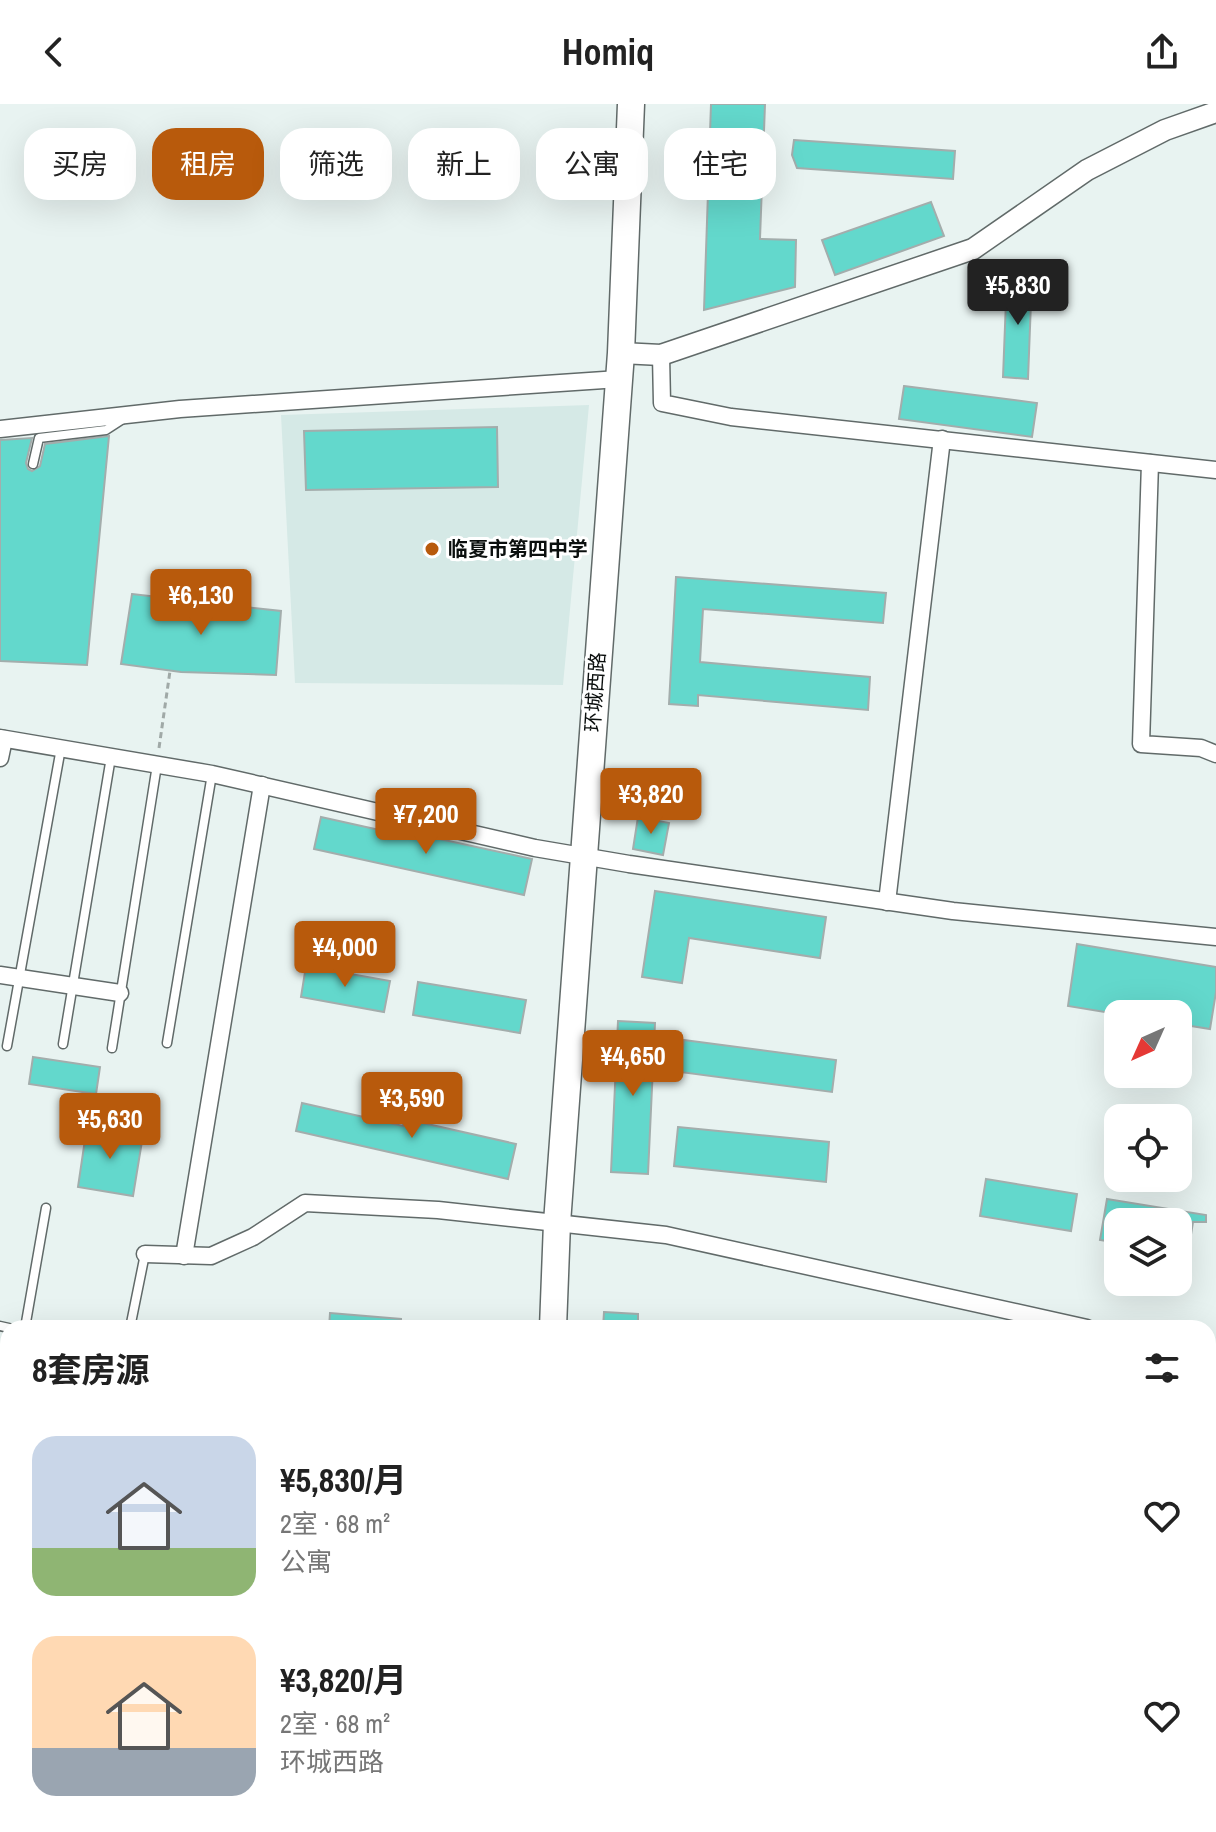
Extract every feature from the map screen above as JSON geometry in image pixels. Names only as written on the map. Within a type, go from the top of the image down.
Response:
[{"type":"highway","name":"环城西路","points":[[553,1320],[557,1223],[620,366],[631,104]]},
{"type":"street","points":[[0,429],[620,366],[661,355],[973,249],[1087,170],[1165,130],[1216,112]]},
{"type":"street","points":[[661,355],[662,403],[731,417],[1216,470]]},
{"type":"street","points":[[887,902],[942,439]]},
{"type":"street","points":[[1150,463],[1141,744],[1201,748],[1216,754]]},
{"type":"street","points":[[0,758],[2,738],[212,774],[535,848],[644,867],[953,911],[1216,937]]},
{"type":"street","points":[[184,1256],[262,785]]},
{"type":"street","points":[[0,975],[120,993]]},
{"type":"street","points":[[145,1254],[211,1256],[253,1237],[305,1203],[438,1210],[666,1235],[1051,1320]]},
{"type":"lane","points":[[33,464],[39,438],[106,430],[130,415]]},
{"type":"lane","points":[[7,1046],[61,748]]},
{"type":"lane","points":[[63,1044],[111,757]]},
{"type":"lane","points":[[112,1048],[157,764]]},
{"type":"lane","points":[[167,1043],[212,774]]},
{"type":"lane","points":[[26,1320],[46,1208]]},
{"type":"lane","points":[[132,1320],[145,1254]]},
{"type":"path","points":[[157,764],[170,671]]},
{"type":"shaded area","name":"临夏市第四中学","points":[[589,405],[563,685],[295,683],[281,415]]},
{"type":"building","points":[[711,104],[765,104],[764,128],[710,128]]},
{"type":"building","points":[[794,140],[955,151],[953,179],[797,168],[792,155]]},
{"type":"building","points":[[708,200],[761,200],[760,239],[796,240],[795,287],[704,310]]},
{"type":"building","points":[[931,202],[944,236],[835,275],[822,240]]},
{"type":"building","points":[[1007,275],[1032,276],[1028,379],[1003,377]]},
{"type":"building","points":[[904,386],[1037,403],[1032,437],[899,419]]},
{"type":"building","points":[[497,427],[498,487],[306,490],[304,431]]},
{"type":"building","points":[[109,436],[87,665],[0,661],[0,440],[32,438],[26,463],[32,471],[40,466],[45,444]]},
{"type":"building","points":[[676,577],[886,593],[883,623],[703,609],[700,662],[870,677],[868,710],[698,695],[698,706],[669,704]]},
{"type":"building","points":[[132,594],[281,611],[276,675],[181,672],[121,664]]},
{"type":"building","points":[[321,817],[532,859],[524,895],[314,849]]},
{"type":"building","points":[[638,817],[669,823],[663,855],[633,849]]},
{"type":"building","points":[[655,891],[826,917],[820,958],[689,938],[682,983],[642,977]]},
{"type":"building","points":[[1077,944],[1216,967],[1216,992],[1210,1029],[1192,1026],[1192,1000],[1104,1000],[1104,1012],[1068,1006]]},
{"type":"building","points":[[306,966],[390,981],[384,1012],[301,997]]},
{"type":"building","points":[[418,982],[526,1000],[520,1033],[413,1015]]},
{"type":"building","points":[[618,1021],[655,1023],[648,1174],[611,1172]]},
{"type":"building","points":[[684,1040],[836,1060],[832,1092],[680,1072]]},
{"type":"building","points":[[33,1057],[100,1067],[96,1094],[29,1084]]},
{"type":"building","points":[[302,1103],[403,1126],[405,1119],[516,1144],[508,1179],[296,1131]]},
{"type":"building","points":[[87,1126],[143,1135],[133,1196],[78,1187]]},
{"type":"building","points":[[678,1127],[829,1142],[826,1182],[674,1166]]},
{"type":"building","points":[[986,1179],[1077,1194],[1071,1231],[980,1216]]},
{"type":"building","points":[[1107,1199],[1163,1208],[1105,1208]]},
{"type":"building","points":[[1192,1213],[1206,1215],[1206,1222],[1193,1222],[1192,1228]]},
{"type":"building","points":[[1104,1217],[1104,1241],[1100,1240]]},
{"type":"building","points":[[604,1312],[638,1314],[638,1320],[604,1320]]},
{"type":"building","points":[[330,1313],[401,1319],[401,1320],[330,1320]]},
{"type":"place","name":"临夏市第四中学","points":[[432,549]]}]
